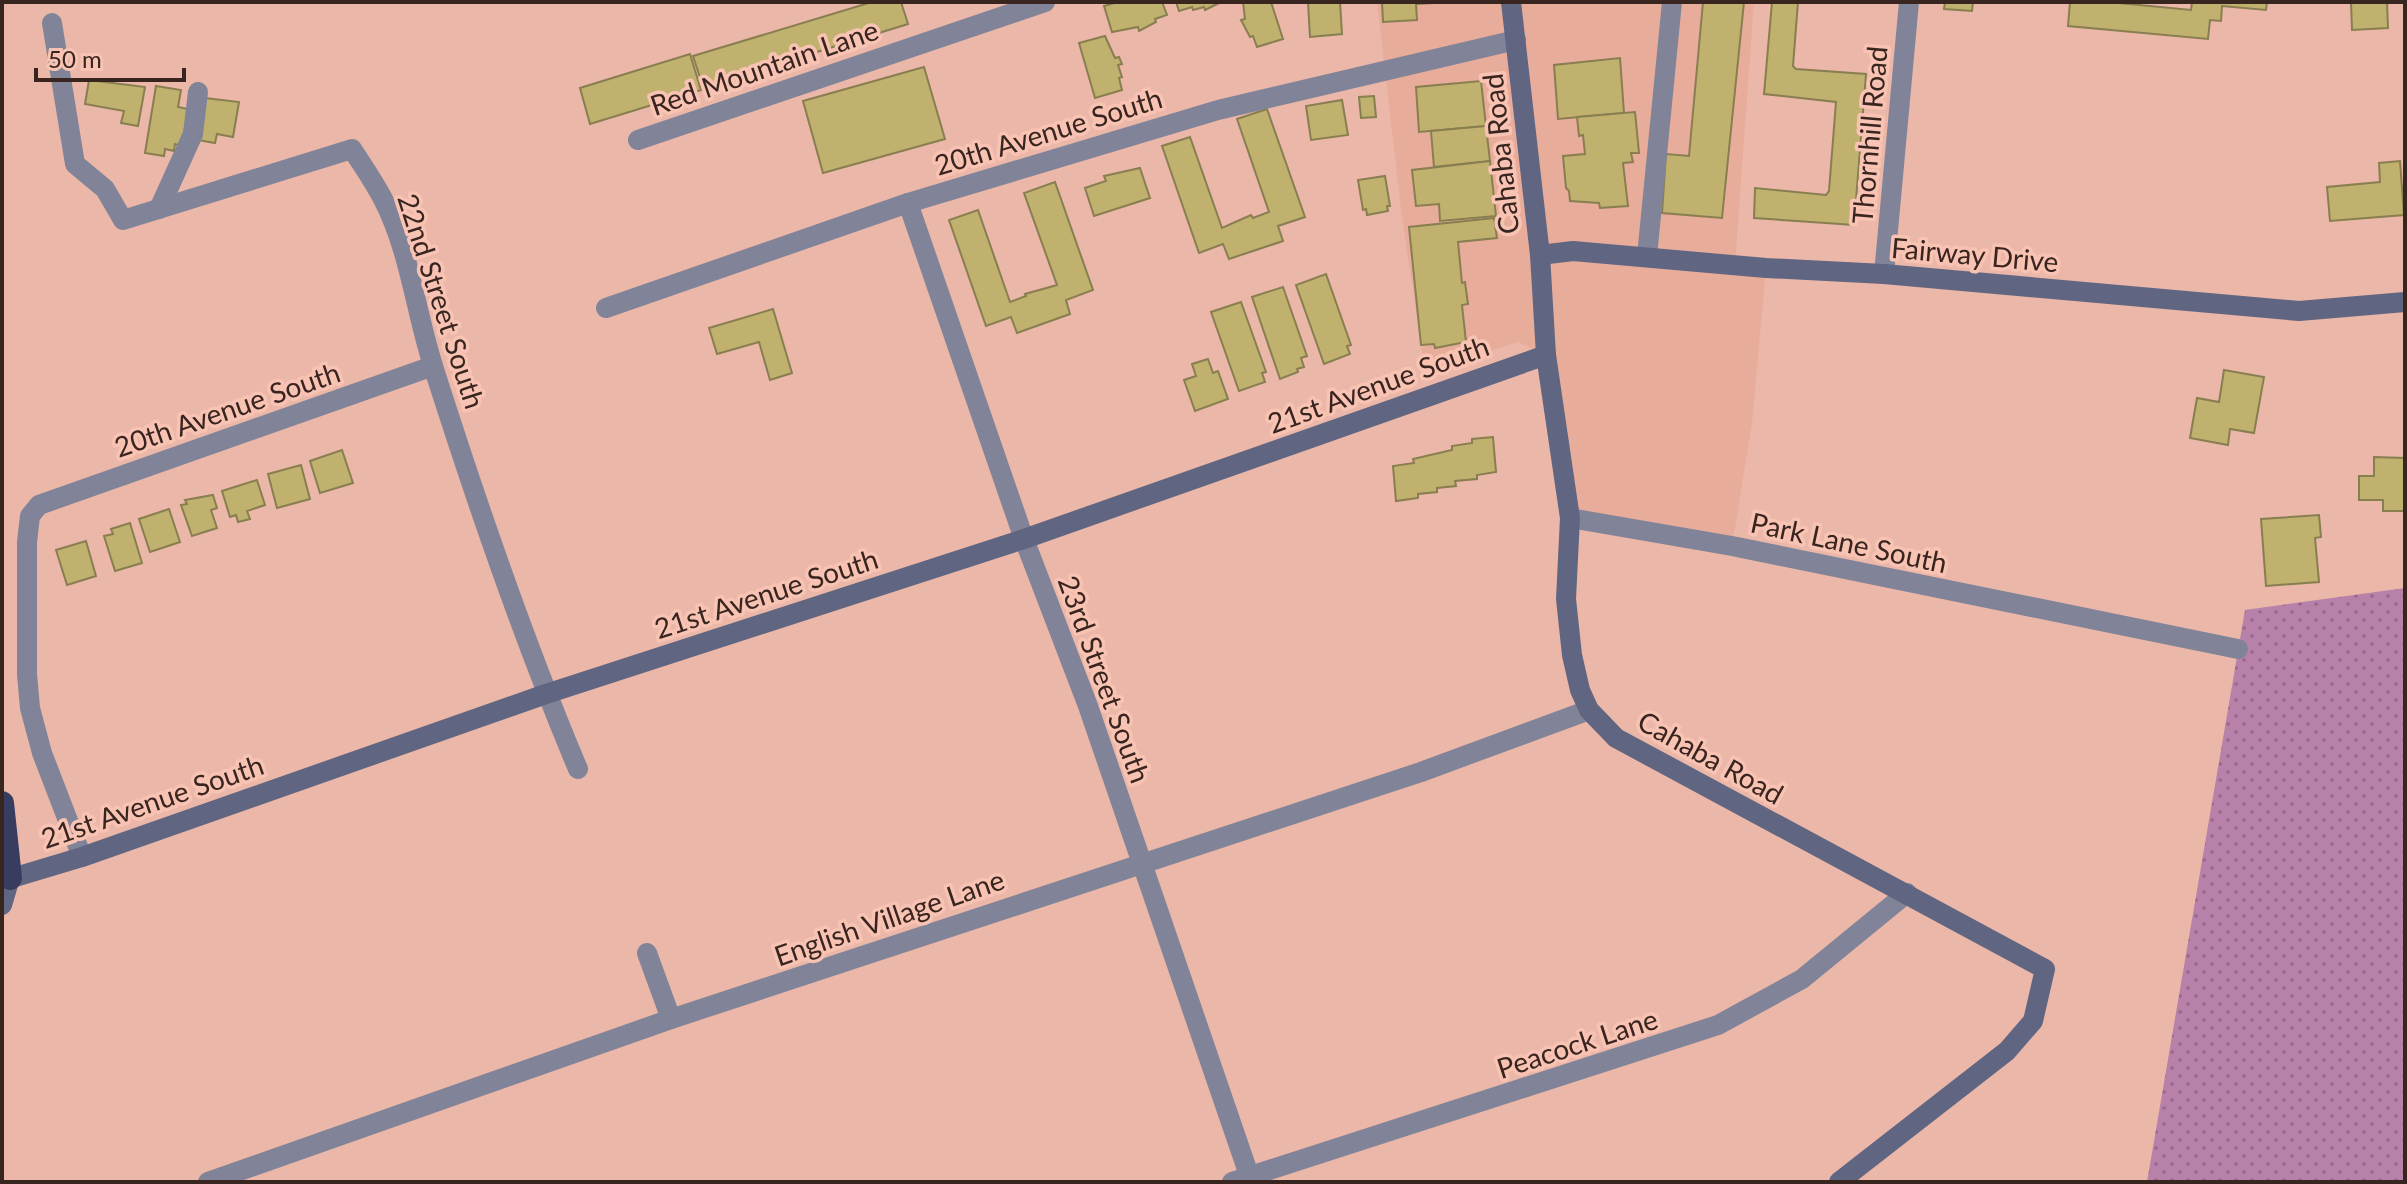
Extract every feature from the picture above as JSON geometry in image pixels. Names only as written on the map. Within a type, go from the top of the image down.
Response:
[{"type":"highway","points":[[2,803],[6,879]]},
{"type":"street","name":"Red Mountain Lane","points":[[638,140],[1045,2]]},
{"type":"street","name":"Cahaba Road","points":[[1511,2],[1540,255],[1546,355],[1570,518],[1566,599],[1572,655],[1580,690],[1589,710],[1616,738],[1689,780],[1907,893],[2045,969],[2033,1021],[2007,1051],[1839,1182]]},
{"type":"street","points":[[1647,256],[1672,2]]},
{"type":"street","name":"Thornhill Road","points":[[1884,274],[1909,2]]},
{"type":"street","name":"22nd Street South","points":[[52,23],[75,164],[105,189],[123,220],[352,149],[385,202],[400,243],[433,366],[546,694],[578,769]]},
{"type":"street","name":"20th Avenue South","points":[[606,308],[908,203],[1218,110],[1516,40]]},
{"type":"street","points":[[159,209],[193,134],[198,92]]},
{"type":"street","name":"23rd Street South","points":[[908,203],[1024,539],[1088,706],[1141,862],[1240,1179]]},
{"type":"street","name":"Fairway Drive","points":[[1540,255],[1573,251],[1647,256],[2299,311],[2405,302]]},
{"type":"street","name":"21st Avenue South","points":[[6,879],[82,857],[546,694],[1024,539],[1546,355]]},
{"type":"street","name":"20th Avenue South","points":[[82,857],[42,753],[30,708],[27,542],[30,516],[39,505],[433,366]]},
{"type":"street","name":"Park Lane South","points":[[1570,518],[1732,546],[2238,649]]},
{"type":"street","name":"English Village Lane","points":[[208,1182],[671,1019],[1421,772],[1589,710]]},
{"type":"street","points":[[2,905],[6,879]]},
{"type":"street","name":"Peacock Lane","points":[[1240,1179],[1718,1025],[1802,979],[1907,893]]},
{"type":"street","points":[[647,953],[671,1019]]},
{"type":"shaded area","points":[[1377,2],[1754,2],[1735,265],[1766,268],[1752,423],[1732,546],[1570,518],[1546,355],[1518,342],[1425,371],[1402,217]]},
{"type":"shaded area","points":[[2405,588],[2405,1182],[2147,1182],[2245,610]]},
{"type":"building","points":[[872,2],[901,2],[908,24],[703,87],[693,56]]},
{"type":"building","points":[[1118,2],[1162,2],[1167,15],[1155,19],[1156,22],[1139,31],[1138,27],[1112,32],[1104,6]]},
{"type":"building","points":[[1176,2],[1221,2],[1205,10],[1204,7],[1193,10],[1192,7],[1179,11]]},
{"type":"building","points":[[1243,2],[1271,2],[1283,39],[1257,47],[1241,20],[1245,19]]},
{"type":"building","points":[[1308,2],[1340,2],[1342,34],[1310,37]]},
{"type":"building","points":[[1382,2],[1453,2],[1416,4],[1417,20],[1383,22]]},
{"type":"building","points":[[1703,2],[1744,2],[1722,218],[1662,213],[1666,154],[1689,156]]},
{"type":"building","points":[[1772,2],[1798,2],[1793,66],[1796,69],[1866,74],[1854,225],[1754,218],[1755,188],[1826,195],[1829,191],[1836,102],[1764,94]]},
{"type":"building","points":[[1945,2],[1973,2],[1972,11],[1944,9]]},
{"type":"building","points":[[2070,2],[2108,2],[2191,10],[2192,2],[2267,2],[2266,10],[2222,6],[2221,21],[2210,20],[2208,39],[2068,26]]},
{"type":"building","points":[[2351,2],[2387,2],[2388,28],[2352,30]]},
{"type":"building","points":[[1105,36],[1115,58],[1119,57],[1122,64],[1118,65],[1122,90],[1095,98],[1079,43]]},
{"type":"building","points":[[690,54],[701,90],[590,124],[580,88]]},
{"type":"building","points":[[1620,58],[1624,113],[1558,119],[1554,65]]},
{"type":"building","points":[[924,67],[945,139],[823,173],[803,101]]},
{"type":"building","points":[[89,80],[145,87],[138,126],[121,123],[124,111],[85,104]]},
{"type":"building","points":[[1481,81],[1486,126],[1419,132],[1416,87]]},
{"type":"building","points":[[156,86],[181,90],[178,107],[188,109],[182,146],[175,144],[174,151],[165,149],[164,156],[145,153]]},
{"type":"building","points":[[1374,96],[1376,117],[1361,118],[1359,97]]},
{"type":"building","points":[[205,98],[239,102],[233,137],[217,134],[215,143],[198,140]]},
{"type":"building","points":[[1342,100],[1348,135],[1311,140],[1306,106]]},
{"type":"building","points":[[1267,109],[1305,217],[1278,226],[1283,241],[1229,259],[1223,244],[1199,253],[1162,146],[1190,137],[1222,228],[1251,215],[1253,218],[1269,212],[1237,119]]},
{"type":"building","points":[[1635,112],[1639,153],[1631,153],[1633,162],[1623,163],[1628,206],[1600,208],[1599,203],[1570,201],[1563,156],[1585,154],[1577,117]]},
{"type":"building","points":[[1486,126],[1490,161],[1434,167],[1431,131]]},
{"type":"building","points":[[1490,161],[1496,216],[1440,221],[1439,204],[1416,206],[1412,170]]},
{"type":"building","points":[[2400,161],[2404,215],[2330,221],[2327,187],[2380,182],[2379,163]]},
{"type":"building","points":[[1140,168],[1150,198],[1094,216],[1085,188],[1106,181],[1104,176]]},
{"type":"building","points":[[1385,176],[1390,206],[1387,206],[1388,211],[1367,215],[1366,209],[1363,210],[1358,180]]},
{"type":"building","points":[[1055,182],[1093,290],[1066,300],[1070,314],[1017,333],[1011,317],[986,326],[949,220],[978,210],[1010,302],[1025,294],[1057,285],[1024,193]]},
{"type":"building","points":[[1494,218],[1497,238],[1458,242],[1462,283],[1465,282],[1468,304],[1462,305],[1466,342],[1435,348],[1434,344],[1421,345],[1409,227]]},
{"type":"building","points":[[1326,274],[1351,345],[1347,346],[1350,354],[1324,364],[1296,285]]},
{"type":"building","points":[[1283,287],[1307,356],[1301,358],[1304,367],[1280,379],[1252,297]]},
{"type":"building","points":[[1241,302],[1266,372],[1262,373],[1265,382],[1239,391],[1211,312]]},
{"type":"building","points":[[773,309],[792,373],[770,380],[759,342],[717,354],[709,328]]},
{"type":"building","points":[[1208,359],[1213,373],[1218,371],[1228,399],[1195,411],[1184,380],[1196,376],[1192,364]]},
{"type":"building","points":[[2224,370],[2264,377],[2254,433],[2230,429],[2228,445],[2190,438],[2197,398],[2219,402]]},
{"type":"building","points":[[1493,437],[1496,472],[1477,475],[1477,479],[1455,481],[1456,486],[1418,494],[1418,498],[1396,501],[1393,466],[1414,463],[1413,459],[1452,450],[1452,446],[1472,443],[1472,439]]},
{"type":"building","points":[[342,450],[353,483],[320,493],[310,461]]},
{"type":"building","points":[[2374,457],[2405,458],[2405,511],[2383,511],[2383,500],[2359,500],[2359,476],[2374,476]]},
{"type":"building","points":[[301,465],[310,499],[277,508],[268,474]]},
{"type":"building","points":[[257,480],[265,505],[247,511],[250,519],[238,522],[236,515],[230,517],[222,491]]},
{"type":"building","points":[[213,495],[217,508],[211,510],[217,528],[192,536],[181,505],[187,504],[185,500]]},
{"type":"building","points":[[169,509],[180,542],[150,552],[139,519]]},
{"type":"building","points":[[2319,515],[2321,537],[2315,538],[2319,582],[2266,586],[2261,519]]},
{"type":"building","points":[[130,523],[142,563],[115,571],[104,536],[113,534],[111,529]]},
{"type":"building","points":[[86,541],[96,576],[67,585],[56,550]]}]
